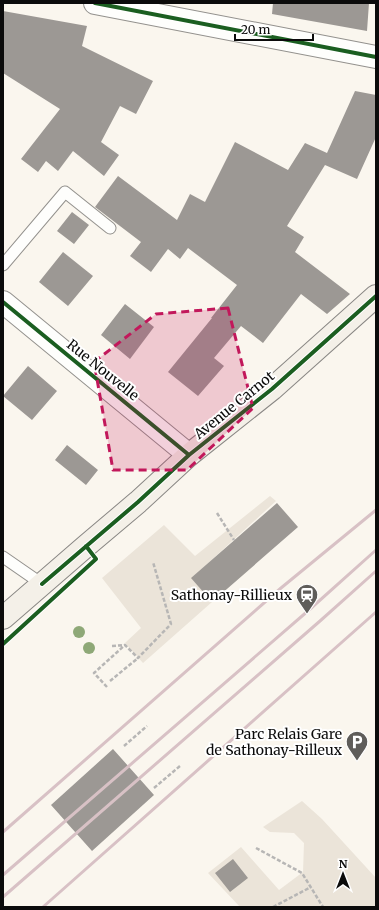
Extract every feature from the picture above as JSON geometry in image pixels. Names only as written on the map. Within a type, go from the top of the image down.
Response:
[{"type":"street","points":[[95,3],[376,57]]},
{"type":"street","name":"Avenue Carnot","points":[[3,618],[138,502],[190,455],[272,389],[376,296]]},
{"type":"street","name":"Rue Nouvelle","points":[[3,302],[190,455]]},
{"type":"lane","points":[[3,265],[65,192],[110,228]]},
{"type":"lane","points":[[3,557],[42,584]]},
{"type":"path","points":[[217,513],[234,540]]},
{"type":"path","points":[[110,681],[138,658],[171,624],[154,562]]},
{"type":"path","points":[[112,646],[125,645],[138,658]]},
{"type":"path","points":[[107,687],[94,673],[125,645]]},
{"type":"path","points":[[124,746],[147,726]]},
{"type":"path","points":[[154,788],[180,766]]},
{"type":"path","points":[[256,848],[302,873],[323,907]]},
{"type":"path","points":[[272,907],[311,887]]},
{"type":"highlighted area","points":[[228,308],[253,408],[187,470],[113,470],[94,362],[156,314]]},
{"type":"shaded area","points":[[270,496],[276,501],[193,577],[212,602],[143,663],[125,643],[141,628],[102,578],[164,525],[195,556]]},
{"type":"shaded area","points":[[302,801],[322,819],[376,878],[376,907],[240,907],[208,873],[241,847],[279,890],[303,872],[304,843],[294,833],[270,832],[263,827]]},
{"type":"building","points":[[273,3],[369,3],[367,31],[272,14]]},
{"type":"building","points":[[3,11],[87,26],[82,46],[153,81],[136,114],[120,106],[101,142],[119,155],[104,176],[73,151],[58,171],[46,161],[38,172],[21,159],[60,109],[3,73]]},
{"type":"building","points":[[355,91],[376,95],[376,137],[357,179],[325,165],[287,226],[304,237],[295,252],[350,294],[327,314],[301,294],[263,343],[241,326],[214,358],[224,366],[198,396],[168,372],[237,285],[188,248],[180,259],[168,249],[151,272],[130,256],[141,242],[95,207],[118,176],[177,220],[190,194],[205,202],[235,142],[288,170],[305,143],[327,153]]},
{"type":"building","points":[[72,212],[89,225],[74,244],[57,231]]},
{"type":"building","points":[[63,252],[93,276],[68,306],[39,282]]},
{"type":"building","points":[[125,304],[154,327],[130,359],[101,335]]},
{"type":"building","points":[[28,366],[57,391],[32,420],[3,396]]},
{"type":"building","points":[[67,445],[98,470],[86,485],[55,460]]},
{"type":"building","name":"Sathonay-Rillieux","points":[[277,503],[298,527],[212,602],[191,578]]},
{"type":"building","points":[[113,749],[154,795],[92,851],[51,805]]},
{"type":"building","points":[[233,859],[248,878],[230,892],[215,873]]},
{"type":"railway","points":[[3,832],[281,588],[376,510]]},
{"type":"railway","points":[[3,875],[309,610],[376,550]]},
{"type":"railway","points":[[3,897],[376,571]]},
{"type":"railway","points":[[43,907],[376,612]]},
{"type":"cycle path","points":[[95,3],[376,57]]},
{"type":"cycle path","points":[[42,584],[138,502],[189,455],[272,389],[376,296]]},
{"type":"cycle path","points":[[3,302],[189,455]]},
{"type":"cycle path","points":[[3,644],[96,559],[86,546]]},
{"type":"place","name":"Sathonay-Rillieux","points":[[307,614]]},
{"type":"place","name":"Parc Relais Gare de Sathonay-Rilleux","points":[[357,762]]}]
